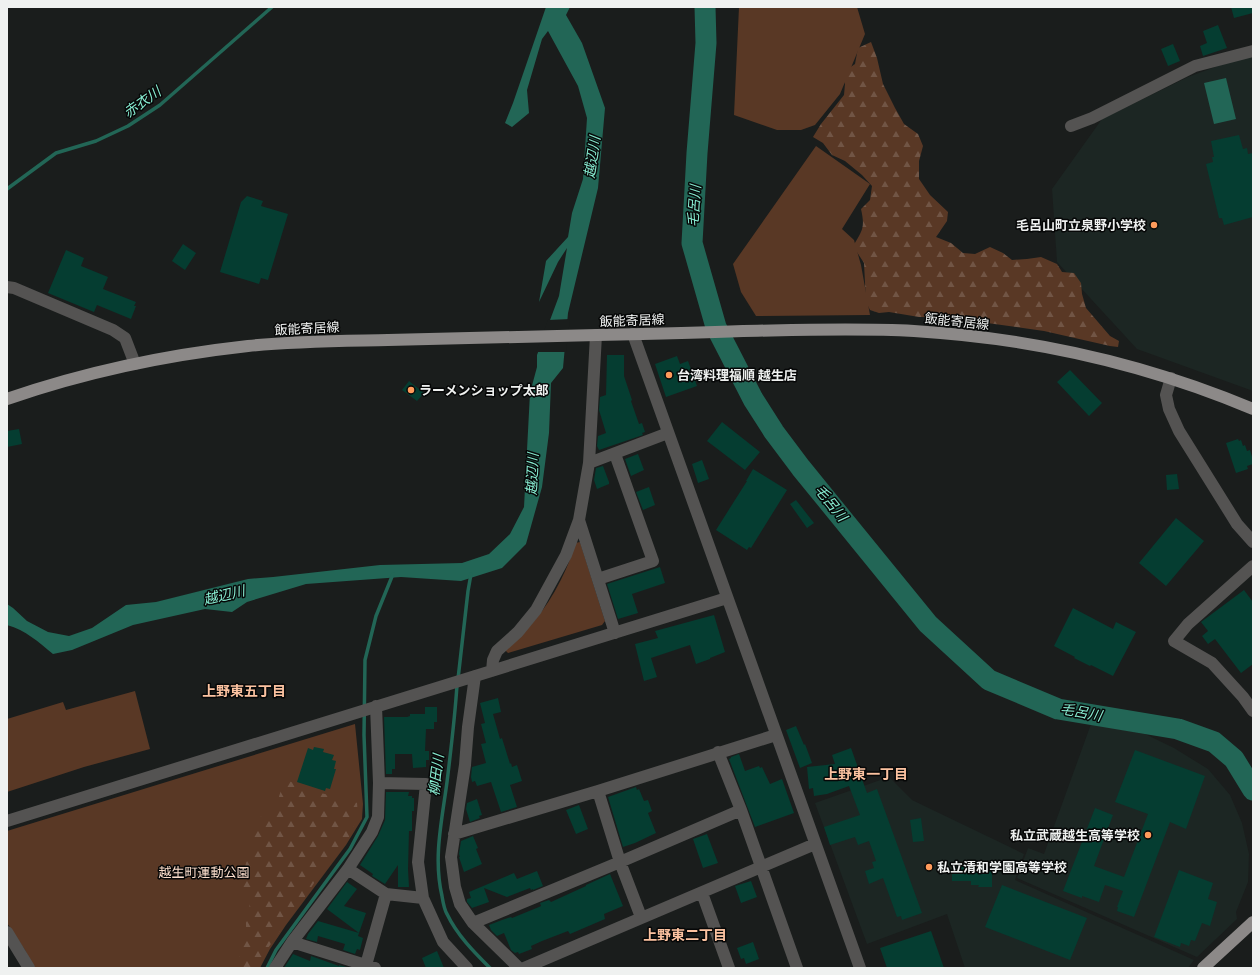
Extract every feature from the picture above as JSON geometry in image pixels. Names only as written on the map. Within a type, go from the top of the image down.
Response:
[{"type":"main road","name":"飯能寄居線","points":[[7,399],[75,378],[135,364],[195,353],[271,344],[352,340],[863,329],[950,334],[1061,350],[1171,378],[1253,409]]},
{"type":"main road","points":[[1203,968],[1253,922]]},
{"type":"street","points":[[1071,126],[1092,118],[1195,66],[1253,51]]},
{"type":"street","points":[[7,287],[14,288],[113,330],[124,338],[135,364]]},
{"type":"street","points":[[632,334],[860,968]]},
{"type":"street","points":[[492,671],[493,660],[497,651],[518,632],[536,610],[566,555],[579,520],[589,463],[590,335]]},
{"type":"street","points":[[1171,378],[1166,395],[1169,409],[1179,431],[1237,524],[1253,542]]},
{"type":"street","points":[[589,463],[668,433]]},
{"type":"street","points":[[598,579],[653,562],[615,454]]},
{"type":"street","points":[[579,520],[615,632]]},
{"type":"street","points":[[1253,566],[1188,624],[1174,641],[1212,663],[1243,697],[1253,712]]},
{"type":"street","points":[[7,821],[374,706],[447,685],[727,598]]},
{"type":"street","points":[[473,677],[465,765],[451,857],[455,887],[460,904],[473,923],[519,968]]},
{"type":"street","points":[[276,968],[292,942],[348,869],[372,832],[378,817],[379,783],[374,706]]},
{"type":"street","points":[[454,834],[598,791],[776,735]]},
{"type":"street","points":[[718,752],[741,810],[797,968]]},
{"type":"street","points":[[379,783],[426,784],[418,862],[423,898],[443,942],[466,968]]},
{"type":"street","points":[[598,791],[620,862],[641,917]]},
{"type":"street","points":[[473,923],[741,810]]},
{"type":"street","points":[[524,968],[815,844]]},
{"type":"street","points":[[348,869],[386,894],[423,898]]},
{"type":"street","points":[[702,892],[729,968]]},
{"type":"street","points":[[292,942],[370,966],[386,894]]},
{"type":"street","points":[[7,932],[29,968]]},
{"type":"shaded area","name":"毛呂山町立泉野小学校","points":[[1253,55],[1253,391],[1137,349],[1057,262],[1052,189],[1102,119],[1188,77],[1234,60]]},
{"type":"shaded area","name":"私立武蔵越生高等学校","points":[[1091,724],[1145,734],[1174,748],[1208,769],[1230,795],[1242,823],[1249,854],[1248,882],[1236,912],[1237,919],[1197,957],[1017,878],[1028,848],[1044,854]]},
{"type":"shaded area","name":"私立清和学園高等学校","points":[[889,777],[912,800],[1024,854],[1015,880],[1194,960],[1188,968],[965,968],[947,914],[867,944],[815,803]]},
{"type":"green space","points":[[739,7],[857,7],[865,34],[840,94],[815,125],[801,130],[777,130],[734,115]]},
{"type":"green space","points":[[871,42],[877,58],[883,84],[895,108],[904,124],[918,134],[923,146],[919,161],[919,179],[930,195],[948,212],[947,221],[936,237],[951,243],[963,253],[975,254],[990,247],[1003,253],[1012,260],[1041,257],[1057,264],[1062,272],[1074,273],[1081,283],[1086,308],[1110,336],[1119,341],[1118,347],[1044,331],[944,317],[919,317],[889,312],[879,313],[870,310],[866,302],[864,263],[853,246],[859,236],[863,224],[861,209],[870,200],[872,186],[862,175],[845,161],[832,155],[823,143],[813,137],[821,124],[844,95],[845,84],[842,73],[855,64],[858,48]]},
{"type":"green space","points":[[816,146],[870,184],[842,229],[854,240],[861,265],[870,315],[756,316],[741,292],[733,264]]},
{"type":"green space","points":[[580,542],[605,621],[602,625],[508,653],[505,650],[524,633],[548,603],[567,566],[575,543]]},
{"type":"green space","points":[[135,691],[150,749],[84,767],[7,792],[7,719],[63,702],[66,710]]},
{"type":"green space","name":"越生町運動公園","points":[[355,724],[363,804],[362,819],[346,845],[286,925],[270,949],[260,968],[34,968],[25,950],[7,923],[7,831]]},
{"type":"green space","points":[[289,781],[319,792],[357,803],[358,816],[349,837],[335,851],[297,909],[288,918],[268,948],[258,968],[233,968],[238,961],[246,935],[246,922],[250,910],[249,902],[242,894],[242,881],[253,836],[259,825],[260,817],[277,814],[278,800],[285,784]]},
{"type":"water","name":"越辺川","points":[[546,7],[570,7],[566,15],[582,43],[605,108],[598,188],[568,313],[563,368],[551,383],[549,433],[542,487],[526,544],[502,568],[461,581],[401,577],[306,584],[247,602],[232,612],[205,609],[133,625],[72,650],[53,654],[26,633],[7,625],[7,604],[27,621],[48,632],[69,636],[92,628],[126,605],[156,602],[248,579],[380,565],[462,563],[489,554],[510,534],[524,507],[530,393],[537,367],[537,355],[559,296],[567,248],[558,262],[539,302],[546,261],[568,237],[572,213],[583,179],[587,118],[578,86],[548,31],[542,39],[527,90],[529,113],[512,127],[505,123]]},
{"type":"water","points":[[1226,78],[1236,119],[1214,124],[1204,83]]},
{"type":"pier","points":[[570,319],[566,352],[536,352],[548,320]]},
{"type":"building","points":[[1231,7],[1253,7],[1253,13],[1234,18]]},
{"type":"building","points":[[1218,25],[1227,48],[1203,56],[1200,46],[1207,43],[1203,31]]},
{"type":"building","points":[[1173,44],[1180,61],[1168,66],[1161,49]]},
{"type":"building","points":[[1239,135],[1243,149],[1247,148],[1248,154],[1253,153],[1253,217],[1224,225],[1222,218],[1219,218],[1206,164],[1213,162],[1212,157],[1214,157],[1211,141]]},
{"type":"building","points":[[247,196],[263,201],[261,206],[288,214],[268,280],[261,278],[259,284],[220,272],[241,202]]},
{"type":"building","points":[[183,244],[196,253],[185,270],[172,261]]},
{"type":"building","points":[[66,250],[84,258],[81,266],[108,277],[103,289],[136,302],[131,319],[97,305],[94,312],[48,293]]},
{"type":"building","points":[[607,355],[624,355],[624,376],[639,424],[642,423],[645,432],[642,433],[643,435],[599,450],[597,446],[598,436],[606,433],[599,410],[600,397],[606,395]]},
{"type":"building","points":[[677,356],[680,364],[688,361],[697,386],[666,397],[655,364]]},
{"type":"building","points":[[1070,370],[1102,403],[1089,416],[1057,382]]},
{"type":"building","points":[[409,381],[424,393],[417,401],[402,390]]},
{"type":"building","points":[[722,422],[760,452],[745,470],[707,441]]},
{"type":"building","points":[[19,429],[22,444],[7,447],[7,431]]},
{"type":"building","points":[[1238,439],[1239,441],[1241,440],[1243,446],[1245,445],[1247,451],[1250,450],[1253,464],[1247,466],[1248,469],[1236,473],[1226,443]]},
{"type":"building","points":[[638,454],[644,470],[631,476],[625,459]]},
{"type":"building","points":[[702,460],[709,479],[698,483],[692,464]]},
{"type":"building","points":[[603,466],[609,484],[597,489],[594,480],[596,468]]},
{"type":"building","points":[[753,469],[787,490],[751,548],[749,547],[747,550],[716,530]]},
{"type":"building","points":[[1177,474],[1179,489],[1167,490],[1166,475]]},
{"type":"building","points":[[649,487],[655,505],[643,510],[636,492]]},
{"type":"building","points":[[796,500],[814,523],[807,528],[790,504]]},
{"type":"building","points":[[1176,518],[1204,541],[1166,586],[1139,563]]},
{"type":"building","points":[[660,567],[665,583],[632,594],[638,613],[618,619],[607,584]]},
{"type":"building","points":[[1244,590],[1253,602],[1253,664],[1241,673],[1215,639],[1208,644],[1202,636],[1208,631],[1201,622]]},
{"type":"building","points":[[1073,608],[1113,629],[1116,622],[1136,632],[1113,676],[1074,658],[1075,657],[1054,646]]},
{"type":"building","points":[[714,615],[725,652],[696,664],[690,645],[651,658],[657,677],[644,681],[635,644],[658,638],[655,631]]},
{"type":"building","points":[[498,698],[501,712],[493,714],[500,739],[502,738],[510,764],[511,763],[512,767],[517,765],[522,781],[510,785],[517,807],[501,812],[491,782],[477,786],[475,781],[472,782],[471,777],[472,767],[486,763],[481,744],[486,743],[481,724],[485,723],[480,703]]},
{"type":"building","points":[[425,707],[437,707],[437,722],[434,722],[434,729],[426,729],[425,751],[429,751],[429,760],[426,760],[426,767],[413,768],[412,754],[395,754],[395,769],[392,769],[392,774],[386,774],[384,717],[407,717],[410,716],[410,714],[425,714]]},
{"type":"building","points":[[796,726],[812,763],[800,768],[786,730]]},
{"type":"building","points":[[314,747],[324,749],[323,752],[334,755],[332,760],[336,761],[334,769],[336,769],[330,789],[326,788],[325,791],[297,782],[308,748],[313,750]]},
{"type":"building","points":[[851,748],[867,793],[877,789],[922,913],[902,920],[901,916],[897,917],[883,878],[869,884],[865,871],[874,868],[872,862],[876,861],[869,841],[858,845],[855,837],[830,845],[824,827],[860,815],[849,786],[827,794],[814,796],[813,788],[809,789],[807,767],[835,764],[832,755]]},
{"type":"building","points":[[1135,750],[1205,776],[1186,829],[1170,822],[1134,917],[1117,911],[1123,891],[1105,885],[1099,902],[1063,891],[1095,808],[1113,815],[1094,866],[1124,877],[1148,814],[1115,802]]},
{"type":"building","points":[[739,754],[745,771],[759,766],[760,768],[762,767],[770,784],[782,779],[794,813],[755,827],[729,759]]},
{"type":"building","points":[[636,787],[637,790],[639,789],[644,801],[648,800],[652,811],[648,813],[656,833],[623,847],[608,797]]},
{"type":"building","points":[[386,792],[409,792],[408,796],[412,796],[412,798],[414,798],[414,811],[412,811],[412,831],[409,831],[409,887],[398,887],[398,865],[385,884],[372,876],[373,874],[360,865],[378,836],[385,820]]},
{"type":"building","points":[[477,799],[482,815],[479,816],[480,818],[470,822],[466,809],[467,803]]},
{"type":"building","points":[[579,805],[588,829],[576,834],[566,810]]},
{"type":"building","points":[[921,818],[924,841],[913,842],[910,820]]},
{"type":"building","points":[[707,834],[718,863],[703,868],[693,839]]},
{"type":"building","points":[[473,836],[482,864],[464,872],[459,857],[461,841]]},
{"type":"building","points":[[952,864],[992,864],[992,887],[978,887],[979,885],[971,885],[971,881],[952,881]]},
{"type":"building","points":[[1179,870],[1213,883],[1208,899],[1217,902],[1210,926],[1202,923],[1195,941],[1191,940],[1189,946],[1181,943],[1180,947],[1154,937]]},
{"type":"building","points":[[537,871],[543,886],[533,890],[530,888],[507,897],[484,888],[489,902],[472,908],[467,902],[467,899],[471,898],[469,892],[514,873],[517,879]]},
{"type":"building","points":[[610,874],[623,906],[604,914],[605,919],[570,934],[568,931],[542,941],[531,946],[532,949],[519,954],[518,952],[515,953],[511,950],[504,933],[497,936],[491,930],[489,925],[511,917],[512,918],[539,907],[541,906],[540,903],[549,900],[551,902]]},
{"type":"building","points":[[751,881],[757,897],[741,903],[735,886]]},
{"type":"building","points":[[347,882],[357,889],[344,906],[366,913],[359,933],[327,909]]},
{"type":"building","points":[[1002,885],[1087,918],[1070,960],[985,927]]},
{"type":"building","points":[[318,921],[359,933],[358,936],[363,938],[360,950],[357,949],[355,954],[343,950],[345,944],[318,936],[317,942],[306,939]]},
{"type":"building","points":[[931,931],[944,968],[887,968],[880,948]]},
{"type":"building","points":[[753,942],[759,959],[746,964],[744,958],[741,959],[737,948]]},
{"type":"building","points":[[437,951],[444,968],[426,968],[422,958]]},
{"type":"building","points":[[293,954],[310,961],[311,956],[339,966],[350,968],[284,968]]},
{"type":"waterway","name":"赤衣川","points":[[7,189],[56,153],[96,141],[128,126],[160,105],[272,7]]},
{"type":"waterway","name":"毛呂川","points":[[705,7],[706,43],[697,153],[692,243],[716,327],[753,399],[774,432],[801,468],[928,624],[989,680],[1058,709],[1178,729],[1214,742],[1234,759],[1253,790]]},
{"type":"waterway","points":[[267,968],[276,950],[350,849],[367,817],[364,735],[365,660],[376,616],[393,574]]},
{"type":"waterway","name":"柳田川","points":[[458,679],[471,574]]},
{"type":"waterway","name":"柳田川","points":[[457,685],[447,782],[439,839],[439,882],[444,908],[451,922],[466,943],[490,968]]},
{"type":"place","name":"毛呂山町立泉野小学校","points":[[1154,225]]},
{"type":"place","name":"台湾料理福順 越生店","points":[[669,375]]},
{"type":"place","name":"ラーメンショップ太郎","points":[[411,390]]},
{"type":"place","name":"私立武蔵越生高等学校","points":[[1148,835]]},
{"type":"place","name":"私立清和学園高等学校","points":[[929,867]]},
{"type":"district","name":"上野東五丁目","points":[[244,691]]},
{"type":"district","name":"上野東一丁目","points":[[866,774]]},
{"type":"district","name":"上野東二丁目","points":[[685,935]]}]
